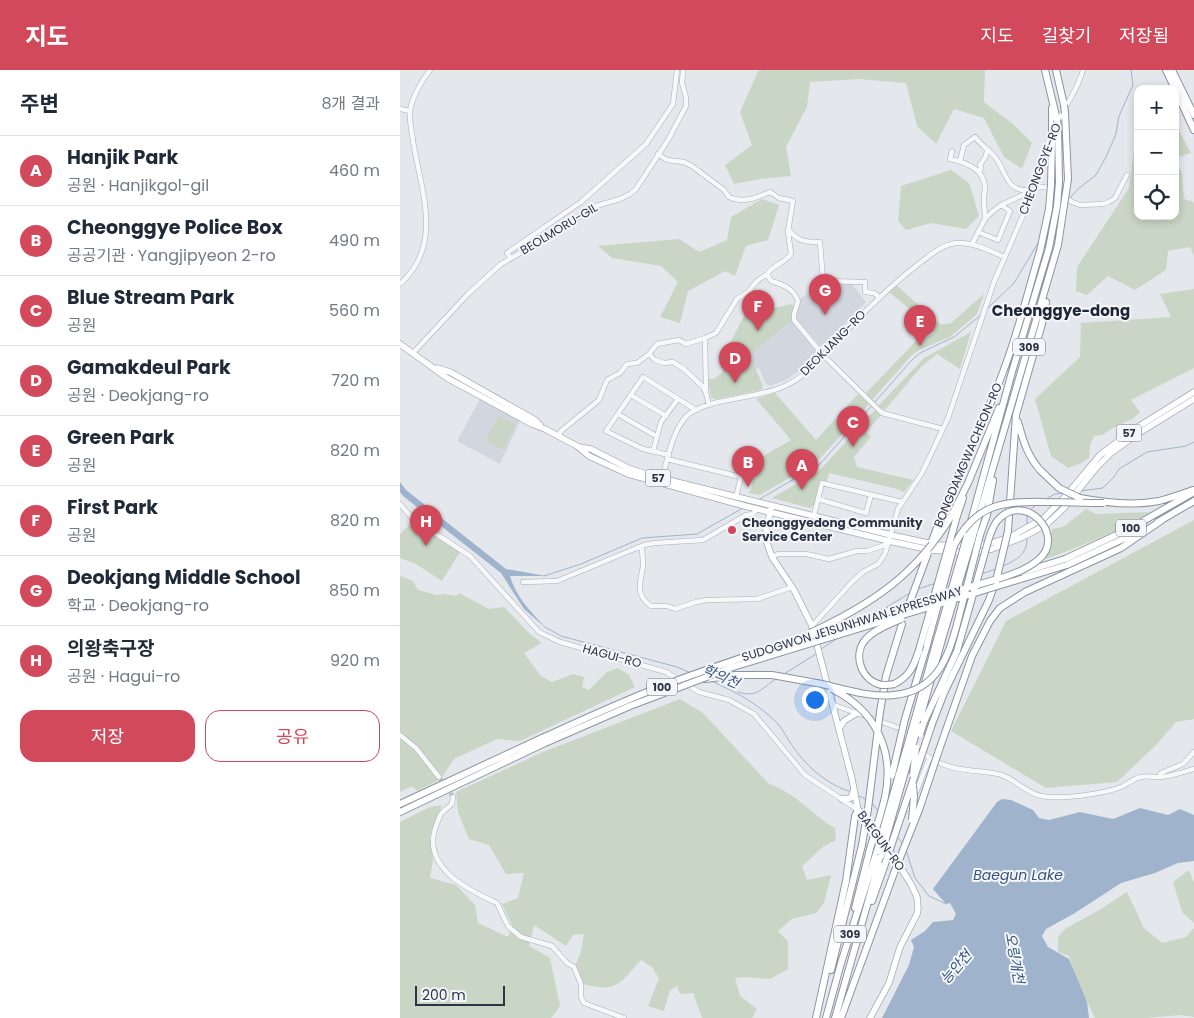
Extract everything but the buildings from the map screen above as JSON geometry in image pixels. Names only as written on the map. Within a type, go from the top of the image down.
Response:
[{"type":"highway","name":"BONGDAMGWACHEON-RO","points":[[826,1018],[841,963],[918,723],[939,643],[973,535],[1012,372],[1049,248],[1057,206],[1059,182],[1056,126],[1045,70]]},
{"type":"highway","name":"BONGDAMGWACHEON-RO","points":[[973,535],[987,515],[998,449],[1058,246],[1068,179],[1065,113],[1056,70]]},
{"type":"highway","points":[[1166,70],[1173,85]]},
{"type":"highway","points":[[1172,70],[1194,115]]},
{"type":"highway","name":"BONGDAMGWACHEON-RO","points":[[818,1018],[862,845],[886,676],[902,624],[952,488],[1004,372],[1040,251],[1052,186],[1052,140],[1056,126],[1051,94]]},
{"type":"highway","points":[[1179,98],[1194,130]]},
{"type":"highway","name":"BONGDAMGWACHEON-RO","points":[[853,954],[932,724],[947,686],[989,600],[1002,559],[1008,531],[1016,415],[1023,385],[1042,324],[1049,280]]},
{"type":"highway","points":[[914,611],[868,637],[860,649],[859,658],[860,666],[868,678],[883,685],[894,684],[908,675],[913,668],[955,516],[986,443],[1012,372]]},
{"type":"highway","points":[[1016,415],[1030,459],[1050,481],[1069,494],[1104,503]]},
{"type":"highway","points":[[885,796],[954,546],[969,522],[989,508],[1009,502],[1143,503],[1160,501],[1194,491]]},
{"type":"highway","name":"SUDOGWON JE1SUNHWAN EXPRESSWAY","points":[[400,804],[668,684],[912,604],[1015,574],[1066,562],[1131,528],[1194,491]]},
{"type":"highway","name":"SUDOGWON JE1SUNHWAN EXPRESSWAY","points":[[400,812],[543,741],[696,680],[1066,562],[1115,544],[1194,501]]},
{"type":"highway","points":[[910,829],[914,797],[913,774],[918,723],[957,651],[992,529],[1004,515],[1010,512],[1027,511],[1038,517],[1047,531],[1047,545],[1045,552],[1039,560],[1015,574]]},
{"type":"highway","points":[[786,644],[860,608],[894,584],[927,551],[955,516]]},
{"type":"highway","points":[[841,1018],[910,829],[919,810],[972,656],[990,621],[1000,608],[1025,592],[1121,548],[1162,520]]},
{"type":"highway","points":[[696,680],[755,674],[787,676],[883,696],[917,690],[927,683],[942,666],[950,648],[973,535]]},
{"type":"highway","points":[[822,684],[860,706],[875,724],[886,753],[885,796],[876,852]]},
{"type":"highway","points":[[818,1018],[846,881],[855,816],[858,810]]},
{"type":"highway","name":"BONGDAMGWACHEON-RO","points":[[835,1018],[853,954],[876,852]]},
{"type":"main road","name":"57","points":[[400,345],[447,378],[577,446],[589,456],[628,474],[736,500],[744,498],[814,515],[889,540]]},
{"type":"main road","name":"57","points":[[736,500],[746,510],[770,512],[931,550],[972,553],[992,549],[1023,534],[1035,531],[1057,515],[1073,497],[1078,486],[1100,455],[1133,430],[1194,392]]},
{"type":"main road","name":"57","points":[[1023,534],[1044,518],[1111,453],[1194,399]]},
{"type":"main road","points":[[772,505],[766,530],[766,543],[812,626]]},
{"type":"main road","name":"BAEGUN-RO","points":[[812,626],[834,705],[858,810],[863,813],[874,827],[911,884],[918,905],[917,914],[898,952],[889,982],[870,1018]]},
{"type":"main road","points":[[840,729],[844,721],[857,713]]},
{"type":"main road","points":[[842,799],[848,799],[854,794]]},
{"type":"street","points":[[400,284],[408,277],[417,264],[425,246],[427,234],[427,219],[416,162],[410,111],[422,81],[430,70]]},
{"type":"street","points":[[511,258],[507,253],[581,202],[646,144],[672,104],[677,70]]},
{"type":"street","name":"BEOLMORU-GIL","points":[[413,353],[468,294],[511,258],[567,226],[589,209],[630,194],[641,182],[668,140],[686,106],[686,97],[682,83],[683,70]]},
{"type":"street","name":"CHEONGGYE-RO","points":[[943,429],[988,297],[1034,190],[1047,144],[1076,88],[1083,70]]},
{"type":"street","points":[[400,109],[410,111]]},
{"type":"street","points":[[960,161],[964,145],[975,137],[995,158],[1011,185],[1025,190],[1034,190]]},
{"type":"street","points":[[985,219],[983,198],[985,187],[979,172],[987,150]]},
{"type":"street","points":[[952,151],[950,159],[960,161],[979,172]]},
{"type":"street","points":[[558,436],[561,431],[599,400],[607,380],[620,374],[628,364],[637,363],[649,354],[657,344],[679,340],[686,344],[716,333],[736,300],[748,292],[770,270],[786,260],[791,254],[788,231],[793,201],[779,198],[770,192],[752,199],[734,199],[729,197],[724,190],[692,166],[684,162],[668,160],[658,154]]},
{"type":"street","points":[[972,244],[985,219],[1001,205],[1040,187],[1052,186],[1072,202],[1080,205],[1109,202],[1116,198],[1127,175]]},
{"type":"street","points":[[978,232],[998,240],[1010,211],[1001,205]]},
{"type":"street","points":[[788,231],[803,242],[820,242],[823,281],[865,282],[865,292],[874,293],[879,297]]},
{"type":"street","name":"DEOKJANG-RO","points":[[662,481],[668,457],[679,428],[688,415],[709,405],[761,394],[788,385],[813,366],[894,283],[938,250],[957,243],[972,244],[1004,257]]},
{"type":"street","points":[[767,274],[771,281],[786,286],[796,294],[798,301],[794,320],[823,355],[882,413],[943,429],[922,473],[902,502],[885,554],[878,564],[863,572],[852,582],[812,626]]},
{"type":"street","points":[[705,338],[706,393],[709,405]]},
{"type":"street","points":[[649,354],[656,360],[673,362],[684,369],[706,393]]},
{"type":"street","points":[[696,410],[643,377],[606,431],[643,449],[740,477],[736,500]]},
{"type":"street","points":[[631,395],[666,416]]},
{"type":"street","points":[[653,451],[656,436],[678,398]]},
{"type":"street","points":[[618,414],[656,436]]},
{"type":"street","points":[[814,515],[822,483],[902,502]]},
{"type":"street","points":[[818,499],[866,512],[871,495]]},
{"type":"street","name":"HAGUI-RO","points":[[400,504],[412,518],[470,556],[539,632],[560,642],[666,672],[699,692],[728,700],[754,714],[778,744],[806,774],[858,810]]},
{"type":"street","points":[[523,582],[557,581],[642,546],[656,543],[704,540],[746,510],[755,511]]},
{"type":"street","points":[[772,556],[778,554],[806,554],[829,559],[857,551],[867,551],[889,540]]},
{"type":"street","points":[[642,546],[642,566],[639,585],[644,599],[651,606],[666,606],[674,609],[707,600],[757,599],[792,587]]},
{"type":"street","points":[[834,705],[899,728],[929,759],[969,771],[995,773],[1043,797],[1095,793],[1123,786],[1140,777],[1159,778],[1173,776],[1194,769]]},
{"type":"street","points":[[400,735],[416,748],[439,777]]},
{"type":"street","points":[[1159,778],[1161,773],[1183,764],[1194,752]]},
{"type":"street","points":[[874,827],[911,805],[929,759]]},
{"type":"street","points":[[453,798],[452,804],[439,817],[433,836],[437,859],[441,866],[447,873],[472,892],[497,903],[508,926],[521,937],[552,946],[567,963],[574,967],[578,974],[581,997],[584,1003],[624,1018]]},
{"type":"shaded area","points":[[821,283],[851,283],[866,302],[824,346],[820,346],[795,317],[800,299]]},
{"type":"shaded area","points":[[792,320],[817,352],[817,355],[806,366],[786,380],[770,386],[766,384],[759,368],[755,369],[750,355]]},
{"type":"shaded area","points":[[480,399],[520,421],[500,464],[457,441]]},
{"type":"green space","points":[[985,70],[984,102],[1013,124],[1032,143],[1022,169],[1004,157],[984,118],[954,109],[936,144],[917,126],[906,83],[859,79],[810,82],[807,107],[786,147],[791,176],[734,184],[725,165],[752,145],[740,112],[758,71]]},
{"type":"green space","points":[[1179,130],[1191,153],[1179,157]]},
{"type":"green space","points":[[1134,151],[1134,220],[1179,220],[1179,167],[1182,173],[1184,199],[1194,202],[1194,256],[1190,247],[1168,251],[1166,270],[1135,290],[1108,276],[1087,295],[1076,291],[1077,267],[1129,188]]},
{"type":"green space","points":[[951,170],[969,183],[979,216],[966,229],[931,223],[906,230],[898,221],[901,186]]},
{"type":"green space","points":[[762,199],[779,205],[768,240],[746,246],[735,276],[725,271],[688,291],[680,323],[660,317],[678,282],[661,266],[612,258],[598,246],[679,239],[699,252],[727,240],[731,217]]},
{"type":"green space","points":[[896,285],[941,325],[951,323],[984,294],[977,314],[950,337],[919,350],[912,355],[872,400],[866,393],[915,342],[933,334],[932,328],[889,292]]},
{"type":"green space","points":[[1194,289],[1194,368],[1131,400],[1140,412],[1134,418],[1102,435],[1094,436],[1090,445],[1089,458],[1068,468],[1051,456],[1035,399],[1080,357],[1081,323],[1171,317],[1160,294]]},
{"type":"green space","points":[[791,304],[795,307],[792,320],[750,355],[763,386],[761,390],[716,399],[711,398],[708,379],[714,379],[723,372],[724,349],[731,341],[744,316],[756,305],[766,310]]},
{"type":"green space","points":[[971,332],[960,369],[937,354],[921,367],[885,410],[878,406],[924,358]]},
{"type":"green space","points":[[775,393],[816,440],[858,394],[869,404],[817,462],[760,495],[748,493],[751,490],[753,480],[743,477],[746,461],[751,463],[791,440],[756,399]]},
{"type":"green space","points":[[875,410],[881,415],[866,432],[871,437],[854,457],[857,467],[913,480],[904,492],[829,473],[827,481],[820,480],[814,505],[810,508],[772,498],[820,470]]},
{"type":"green space","points":[[499,416],[516,424],[503,450],[485,441]]},
{"type":"green space","points":[[1086,509],[1096,514],[1150,512],[1096,539],[1039,561],[1050,546],[1052,529],[1063,527]]},
{"type":"green space","points":[[1194,520],[1194,719],[1176,722],[1156,745],[1117,782],[1046,788],[951,731],[1006,621]]},
{"type":"green space","points":[[413,521],[460,552],[442,581],[416,564],[400,558],[400,534]]},
{"type":"green space","points":[[400,576],[413,581],[418,590],[437,595],[456,596],[459,593],[489,609],[504,607],[530,634],[542,643],[524,653],[541,676],[552,682],[573,674],[584,677],[582,687],[589,690],[607,672],[618,668],[629,675],[635,687],[520,741],[497,739],[454,759],[441,779],[417,791],[412,786],[400,792]]},
{"type":"green space","points":[[680,699],[703,713],[769,784],[787,792],[835,828],[836,840],[823,847],[802,866],[807,880],[831,875],[824,903],[816,913],[792,919],[778,931],[788,941],[788,969],[770,979],[735,978],[740,996],[757,1009],[752,1018],[702,1018],[693,993],[680,994],[677,986],[670,990],[664,1011],[648,1006],[659,979],[653,968],[641,960],[622,981],[610,987],[594,987],[583,984],[575,966],[581,952],[584,934],[573,935],[566,946],[534,925],[529,946],[550,958],[560,1006],[551,1018],[400,1018],[400,822],[430,807],[442,805],[430,837],[433,860],[430,878],[456,885],[475,905],[478,923],[508,937],[512,925],[502,904],[518,898],[524,873],[506,874],[489,845],[469,839],[458,812],[456,792],[543,752]]},
{"type":"green space","points":[[1189,870],[1194,883],[1194,923],[1182,912],[1173,882]]},
{"type":"green space","points":[[1127,892],[1144,928],[1162,943],[1186,937],[1194,928],[1194,1017],[1180,1015],[1147,1018],[1095,1018],[1077,981],[1069,956],[1058,952],[1058,937],[1065,929]]},
{"type":"water","points":[[400,482],[406,490],[506,569],[546,576],[510,576],[520,597],[546,628],[524,609],[501,573],[403,496],[400,492]]},
{"type":"water","name":"Baegun Lake","points":[[1002,799],[1011,800],[1033,810],[1039,818],[1049,820],[1080,812],[1113,819],[1140,808],[1168,815],[1180,809],[1194,815],[1194,861],[1178,863],[1155,873],[1121,883],[1075,913],[1046,929],[1042,936],[1048,947],[1069,959],[1087,1002],[1089,1018],[882,1018],[909,965],[914,947],[911,940],[925,931],[933,922],[953,920],[956,914],[950,903],[946,904],[933,889],[997,802]]},
{"type":"waterway","points":[[1069,199],[1096,175],[1106,157],[1116,134],[1119,116],[1133,85],[1131,70]]},
{"type":"waterway","points":[[987,309],[1014,283],[1038,243]]},
{"type":"waterway","points":[[758,500],[820,464],[912,360],[920,353],[954,337],[981,315]]},
{"type":"waterway","points":[[1080,491],[1103,488],[1119,469],[1147,452],[1186,446],[1194,442]]},
{"type":"waterway","points":[[1046,499],[1055,494],[1063,493]]},
{"type":"waterway","points":[[1030,510],[1036,505]]},
{"type":"waterway","points":[[544,576],[581,564],[642,538],[697,534],[743,508]]},
{"type":"waterway","points":[[1027,515],[1027,524]]},
{"type":"waterway","points":[[1003,566],[1012,562],[1023,553],[1027,544],[1027,538]]},
{"type":"waterway","points":[[981,574],[996,569]]},
{"type":"waterway","points":[[918,589],[936,583]]},
{"type":"waterway","points":[[882,610],[910,593]]},
{"type":"waterway","points":[[856,626],[863,622]]},
{"type":"waterway","name":"학의천","points":[[545,627],[561,636],[677,667],[691,673]]},
{"type":"waterway","points":[[821,649],[838,638]]},
{"type":"waterway","points":[[784,674],[816,654]]},
{"type":"waterway","points":[[738,692],[745,694],[755,693],[776,679]]},
{"type":"waterway","name":"학의천","points":[[711,681],[752,702],[777,723],[799,755],[812,769],[835,785],[852,792]]},
{"type":"waterway","name":"학의천","points":[[857,795],[867,800]]},
{"type":"waterway","name":"학의천","points":[[871,802],[879,812]]},
{"type":"waterway","name":"학의천","points":[[898,838],[903,844]]},
{"type":"waterway","name":"학의천","points":[[906,850],[915,878],[929,896],[946,904]]},
{"type":"tunnel","points":[[439,777],[453,797]]},
{"type":"place","name":"Deokjang Middle School","points":[[825,315]]},
{"type":"place","name":"First Park","points":[[758,331]]},
{"type":"place","name":"Green Park","points":[[920,346]]},
{"type":"place","name":"Gamakdeul Park","points":[[735,383]]},
{"type":"place","name":"Blue Stream Park","points":[[853,447]]},
{"type":"place","name":"Cheonggye Police Box","points":[[748,487]]},
{"type":"place","name":"Hanjik Park","points":[[802,490]]},
{"type":"place","name":"Cheonggyedong Community Service Center","points":[[732,530]]},
{"type":"place","name":"의왕축구장","points":[[426,546]]},
{"type":"district","name":"Cheonggye-dong","points":[[1061,311]]},
{"type":"water label","name":"오링개천","points":[[1015,958]]},
{"type":"water label","name":"능안천","points":[[956,967]]}]
